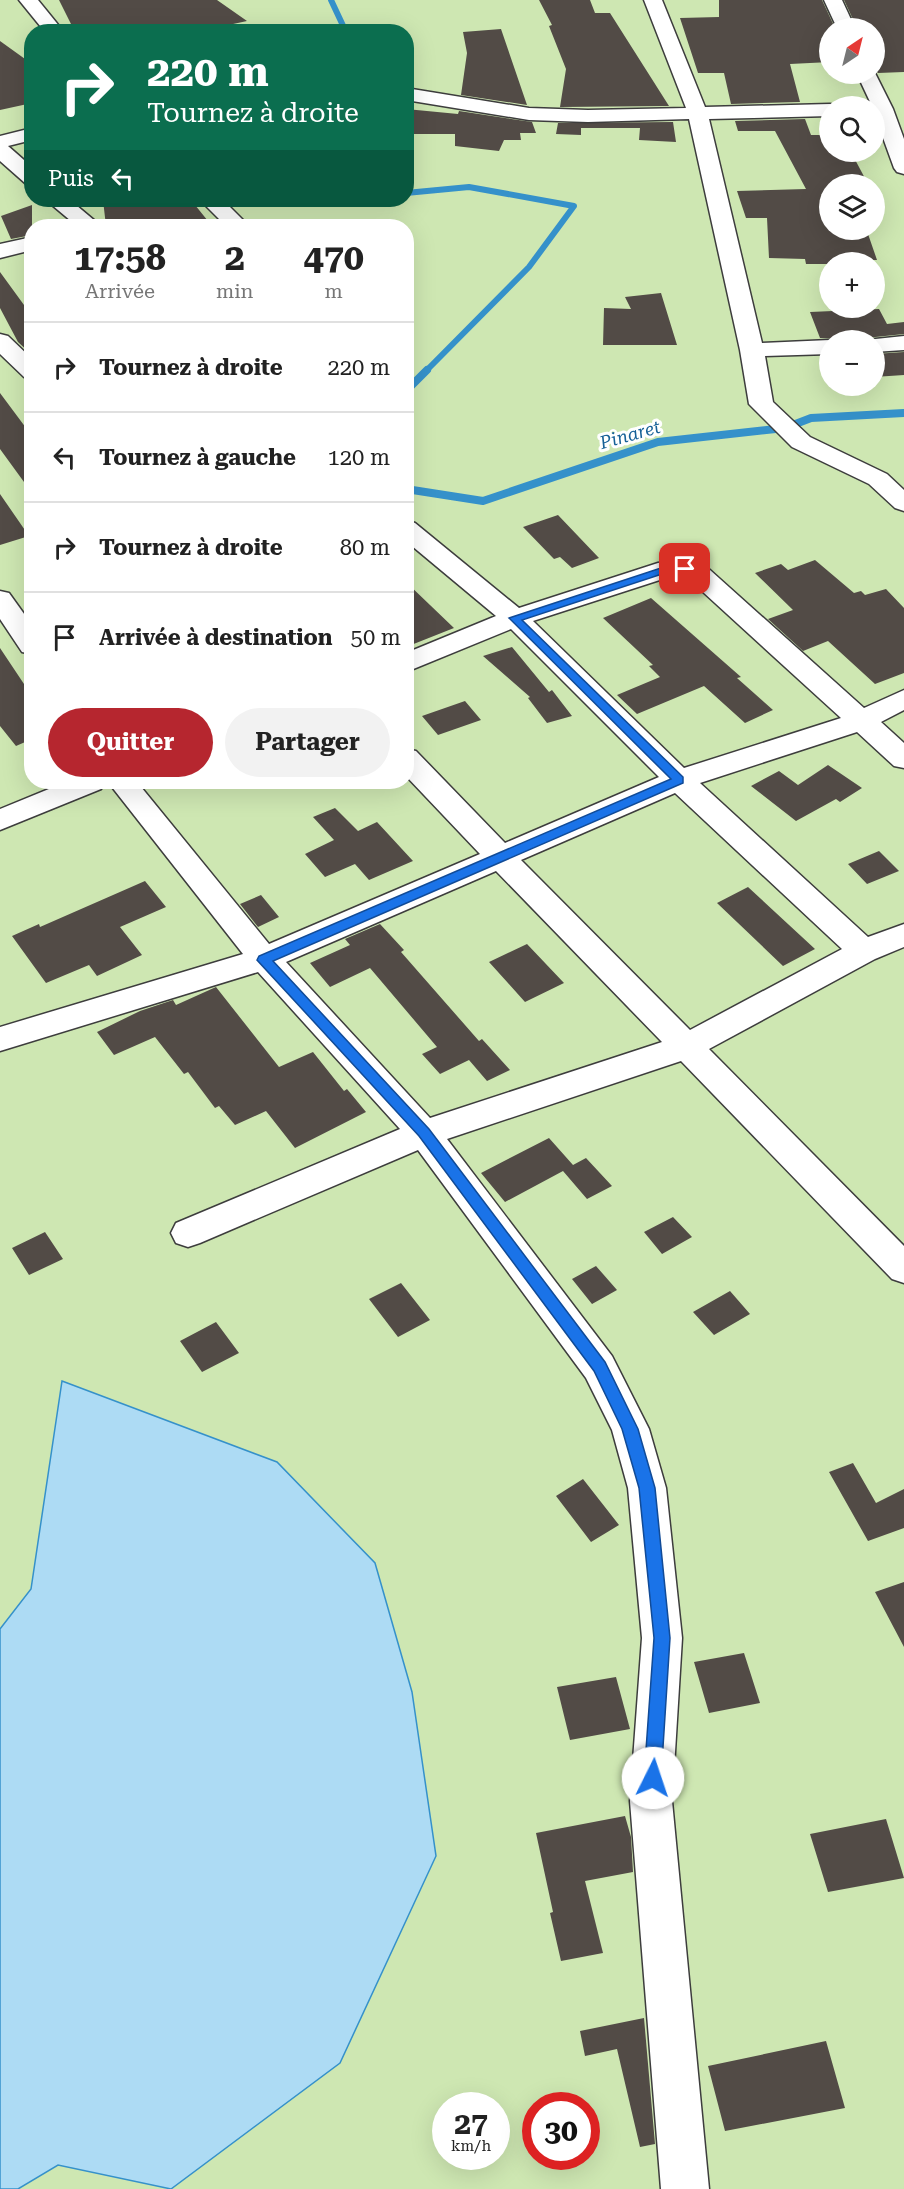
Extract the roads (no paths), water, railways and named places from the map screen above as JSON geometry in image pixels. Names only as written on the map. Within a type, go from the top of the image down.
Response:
[{"type":"street","points":[[28,0],[48,24]]},
{"type":"street","points":[[653,0],[698,114],[752,350],[761,404],[801,442],[878,479],[904,503]]},
{"type":"street","points":[[833,0],[841,18]]},
{"type":"street","points":[[414,95],[529,114],[588,116],[819,110]]},
{"type":"street","points":[[885,109],[904,108]]},
{"type":"street","points":[[885,123],[904,168]]},
{"type":"street","points":[[0,142],[24,136]]},
{"type":"street","points":[[0,150],[24,172]]},
{"type":"street","points":[[66,207],[80,219]]},
{"type":"street","points":[[218,207],[231,219]]},
{"type":"street","points":[[0,251],[24,245]]},
{"type":"street","points":[[0,341],[24,363]]},
{"type":"street","points":[[885,344],[904,343]]},
{"type":"street","points":[[752,350],[819,347]]},
{"type":"street","points":[[0,375],[24,370]]},
{"type":"street","points":[[414,535],[515,618],[679,780],[864,951]]},
{"type":"street","points":[[414,660],[515,618],[667,569],[685,569],[700,576],[904,759]]},
{"type":"street","points":[[0,599],[24,634]]},
{"type":"street","points":[[1,1037],[264,960],[679,780],[861,721],[904,699]]},
{"type":"street","points":[[414,766],[904,1269]]},
{"type":"street","points":[[0,820],[74,789]]},
{"type":"street","points":[[128,789],[264,960],[424,1132],[599,1367],[630,1429],[647,1488],[662,1638],[651,1801],[685,2189]]},
{"type":"street","points":[[188,1233],[424,1132],[688,1046],[864,951],[904,935]]},
{"type":"water","points":[[62,1381],[277,1462],[375,1563],[412,1692],[436,1856],[340,2063],[171,2189],[58,2165],[18,2189],[0,2189],[0,1629],[31,1589]]},
{"type":"waterway","name":"Pinaret","points":[[331,0],[342,24]]},
{"type":"waterway","name":"Pinaret","points":[[414,192],[469,187],[574,206],[529,267],[425,372]]},
{"type":"waterway","name":"Pinaret","points":[[414,383],[425,372]]},
{"type":"waterway","name":"Pinaret","points":[[414,490],[483,501],[658,442],[785,428],[811,418],[904,413]]}]
